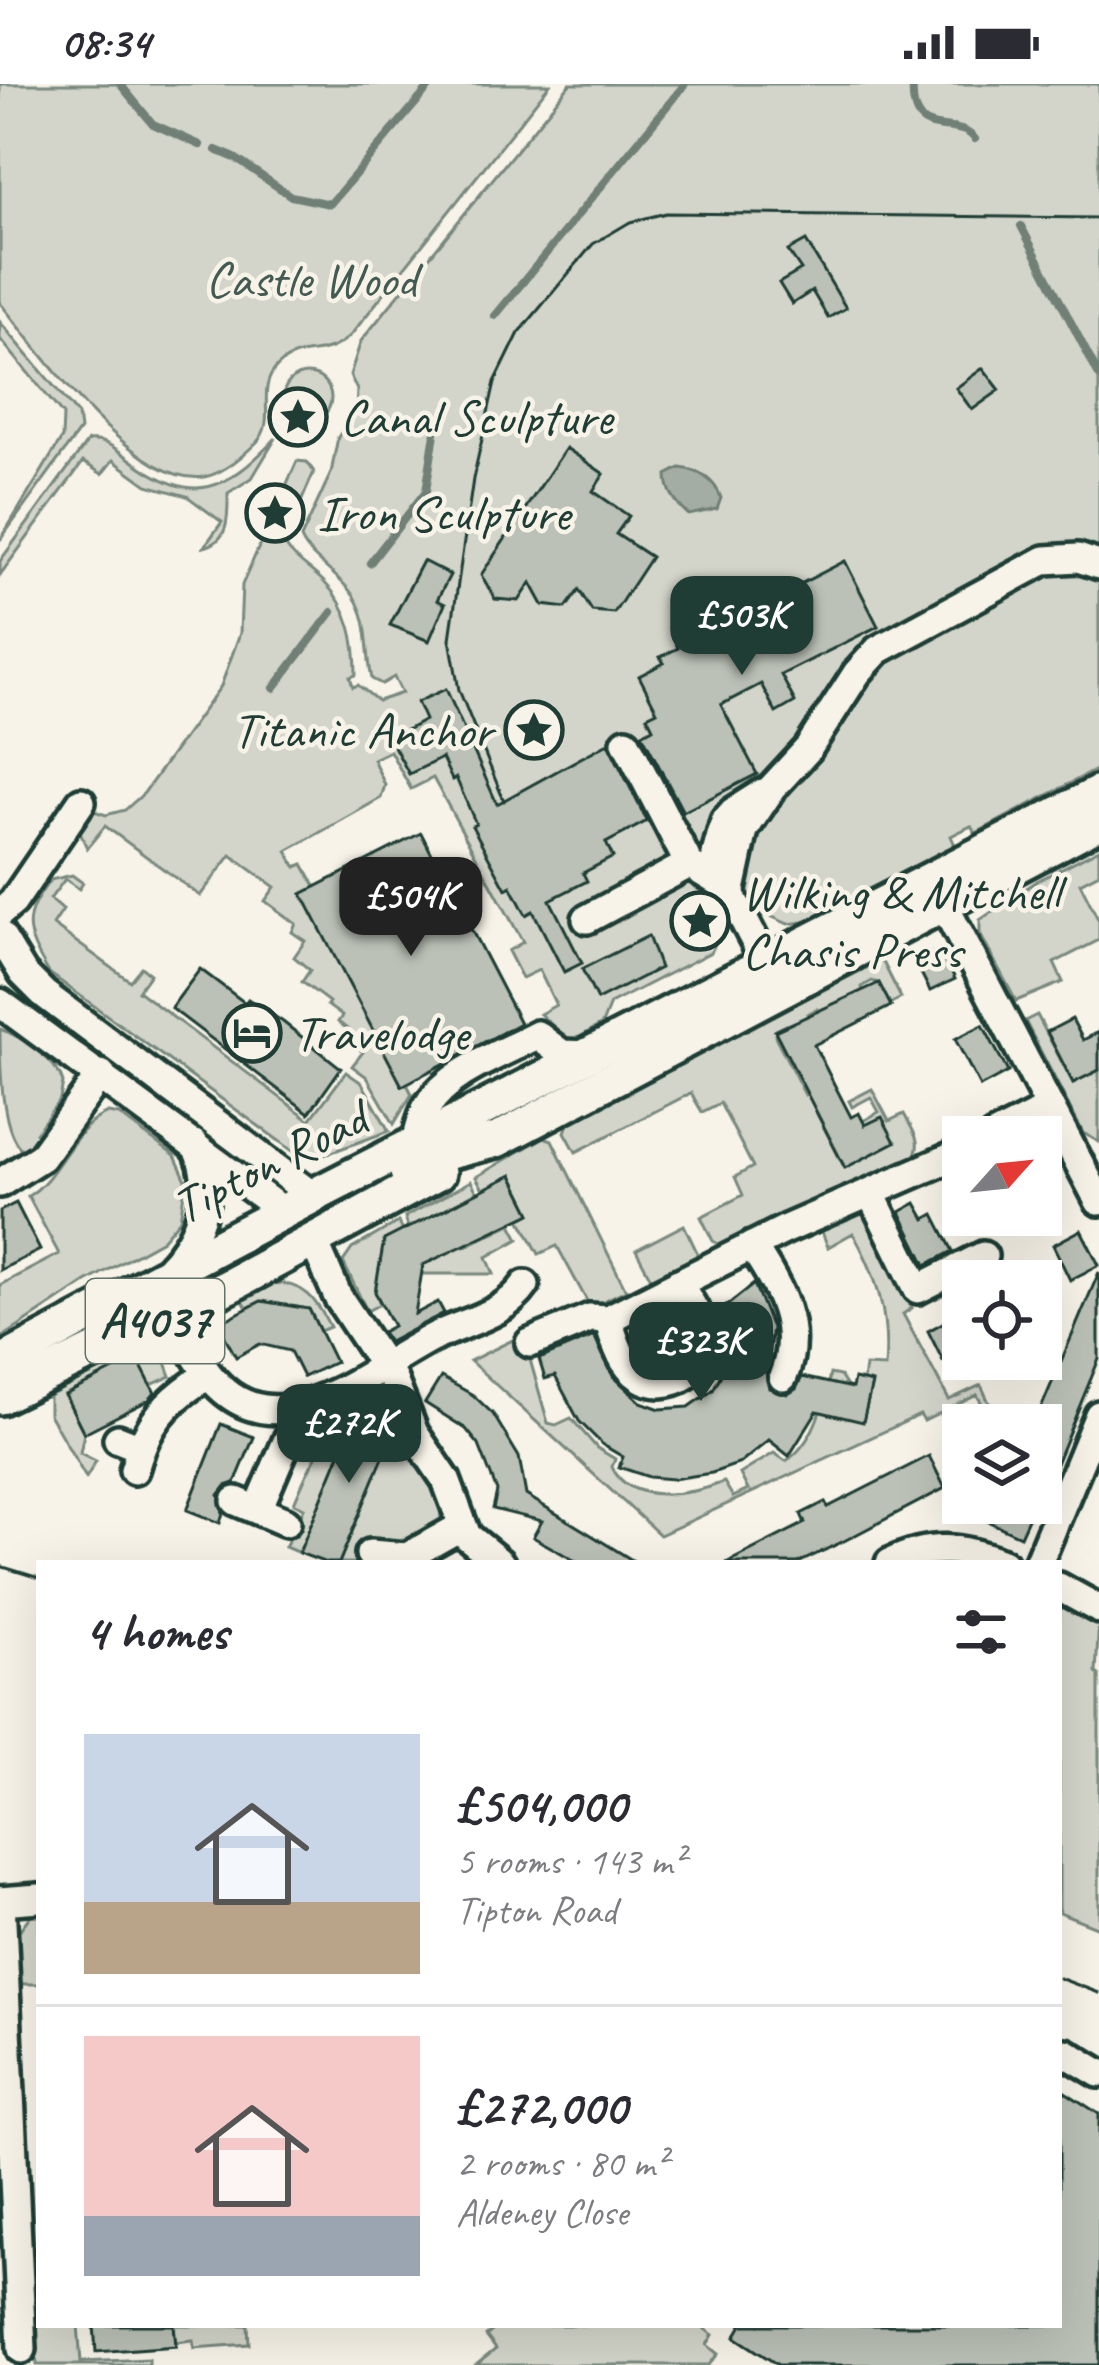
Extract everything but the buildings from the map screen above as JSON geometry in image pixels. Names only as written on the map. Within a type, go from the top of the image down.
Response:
[{"type":"main road","name":"Tipton Road","points":[[0,1363],[164,1274],[302,1224],[503,1136],[1099,794]]},
{"type":"main road","name":"Tipton Road","points":[[936,891],[1099,822]]},
{"type":"main road","name":"Tipton Road","points":[[0,1397],[302,1224],[416,1143],[591,1055],[773,977]]},
{"type":"street","points":[[731,890],[744,830],[878,650],[1045,560],[1078,558],[1099,565]]},
{"type":"street","points":[[626,742],[689,864],[731,890],[773,977]]},
{"type":"street","points":[[0,986],[11,968],[7,907],[81,802]]},
{"type":"street","points":[[586,919],[689,864]]},
{"type":"street","points":[[936,891],[1050,1108],[1092,1170],[1099,1201]]},
{"type":"street","points":[[7,946],[44,994],[302,1224],[338,1297],[383,1365],[414,1433],[446,1480],[467,1536],[496,1560]]},
{"type":"street","points":[[0,1003],[101,1074],[191,1128],[201,1155],[205,1197],[188,1248],[164,1274]]},
{"type":"street","points":[[0,1183],[41,1157],[101,1074]]},
{"type":"street","points":[[1034,1116],[1050,1108]]},
{"type":"street","points":[[530,1342],[590,1318],[608,1319],[752,1246],[942,1162]]},
{"type":"street","points":[[871,1194],[918,1289],[983,1256]]},
{"type":"street","points":[[752,1246],[786,1312],[789,1365]]},
{"type":"street","points":[[608,1319],[626,1363],[639,1377],[669,1383],[683,1377],[696,1368],[705,1337],[678,1283]]},
{"type":"street","points":[[131,1452],[200,1363],[229,1396],[262,1409],[307,1408],[454,1327],[496,1311],[514,1300],[525,1285]]},
{"type":"street","points":[[286,1522],[247,1506],[307,1408]]},
{"type":"street","points":[[1039,1560],[1099,1415]]},
{"type":"street","points":[[370,1554],[407,1557],[462,1526]]},
{"type":"street","points":[[899,1560],[940,1547],[995,1560]]},
{"type":"street","points":[[1062,1589],[1099,1609]]},
{"type":"street","points":[[15,2355],[0,1901],[36,1898]]},
{"type":"street","points":[[1066,2053],[1099,2073]]},
{"type":"green space","name":"Castle Wood","points":[[0,84],[550,84],[351,335],[331,348],[296,355],[278,366],[268,384],[266,424],[257,442],[226,468],[204,477],[177,474],[120,439],[64,382],[0,303]]},
{"type":"green space","points":[[570,84],[1099,84],[1099,768],[976,833],[971,826],[951,836],[955,845],[811,921],[788,924],[768,915],[718,923],[711,952],[610,1004],[602,1024],[571,1042],[540,1014],[556,1005],[539,970],[522,978],[508,951],[523,942],[433,778],[411,789],[390,751],[373,759],[385,785],[381,798],[287,851],[296,867],[303,864],[314,884],[402,1086],[407,1084],[412,1094],[394,1124],[367,1077],[352,1066],[363,1052],[349,1041],[354,1034],[338,1022],[342,1016],[329,1002],[302,982],[310,970],[294,957],[305,941],[292,932],[296,924],[265,901],[275,887],[231,855],[200,896],[105,826],[87,848],[77,826],[86,808],[106,815],[125,810],[144,793],[221,686],[240,633],[242,585],[297,461],[307,462],[314,472],[286,537],[287,548],[333,592],[346,614],[355,649],[353,687],[358,685],[378,701],[402,693],[394,677],[382,684],[372,679],[359,605],[301,538],[331,473],[338,437],[356,411],[357,390],[350,375],[361,341]]},
{"type":"green space","points":[[0,322],[78,415],[80,430],[0,540],[62,438],[63,415],[0,339]]},
{"type":"green space","points":[[307,374],[324,381],[331,398],[324,415],[307,422],[290,415],[283,398],[290,381]]},
{"type":"green space","points":[[276,438],[252,478],[228,493],[226,526],[212,544],[204,547],[222,522],[187,496],[147,485],[113,460],[102,474],[83,462],[0,575],[0,561],[88,441],[106,443],[153,474],[191,488],[208,487],[241,471]]},
{"type":"green space","points":[[1099,849],[1099,873],[1080,883],[1099,921],[1099,940],[1054,963],[1063,982],[1016,1001],[980,934],[980,920],[1037,881]]},
{"type":"green space","points":[[72,875],[83,883],[79,889],[65,879],[50,899],[63,910],[53,925],[130,981],[141,967],[150,974],[138,991],[310,1120],[346,1072],[362,1083],[389,1131],[316,1158],[297,1154],[49,973],[31,935],[30,915],[50,880]]},
{"type":"green space","points":[[882,960],[901,998],[890,1004],[879,983],[872,981],[863,991],[819,1013],[817,1009],[807,1014],[808,1018],[788,1029],[786,1025],[776,1030],[775,1036],[805,1095],[820,1088],[815,1110],[844,1167],[895,1141],[865,1125],[863,1121],[879,1112],[871,1097],[852,1107],[849,1101],[872,1089],[889,1121],[904,1114],[916,1138],[916,1152],[901,1168],[840,1189],[841,1193],[722,1246],[713,1241],[701,1217],[743,1195],[735,1177],[753,1167],[720,1103],[702,1112],[691,1093],[576,1152],[565,1132],[570,1119]]},
{"type":"green space","points":[[1037,1015],[1073,1083],[1099,1070],[1099,1142],[1083,1133],[1025,1021]]},
{"type":"green space","points":[[0,1029],[38,1050],[63,1083],[60,1099],[36,1133],[40,1141],[27,1152],[11,1133],[7,1117]]},
{"type":"green space","points":[[108,1113],[119,1115],[175,1156],[186,1180],[180,1219],[162,1240],[86,1282],[0,1339],[0,1285],[59,1254],[28,1196],[49,1177],[85,1128]]},
{"type":"green space","points":[[544,1137],[552,1140],[626,1290],[568,1318],[565,1314],[587,1301],[557,1246],[539,1254],[520,1219],[531,1213],[512,1175],[483,1189],[476,1177]]},
{"type":"green space","points":[[471,1181],[477,1192],[445,1209],[464,1247],[511,1224],[519,1239],[487,1257],[494,1274],[421,1274],[405,1217]]},
{"type":"green space","points":[[866,1206],[871,1215],[866,1218],[912,1308],[903,1314],[949,1400],[981,1385],[990,1404],[982,1404],[977,1395],[959,1404],[942,1404],[942,1412],[924,1421],[920,1415],[660,1535],[470,1361],[523,1335],[548,1423],[556,1425],[571,1418],[597,1448],[615,1459],[612,1467],[632,1488],[679,1493],[724,1482],[733,1497],[748,1490],[740,1474],[774,1453],[786,1461],[804,1444],[830,1374],[840,1376],[846,1385],[839,1415],[863,1421],[872,1384],[863,1381],[865,1366],[885,1367],[880,1297],[869,1265],[853,1233],[828,1247],[820,1227]]},
{"type":"green space","points":[[398,1222],[403,1231],[375,1291],[380,1304],[367,1311],[343,1262],[352,1249]]},
{"type":"green space","points":[[684,1225],[697,1252],[696,1262],[654,1284],[636,1250]]},
{"type":"green space","points":[[271,1283],[308,1294],[330,1327],[320,1331],[309,1309],[261,1301],[247,1308],[241,1297]]},
{"type":"green space","points":[[169,1333],[177,1350],[164,1357],[171,1376],[151,1385],[65,1395],[84,1433],[80,1453],[96,1461],[86,1478],[49,1414],[49,1396]]},
{"type":"green space","points":[[398,1420],[438,1497],[440,1526],[404,1544],[363,1540],[357,1560],[340,1560]]},
{"type":"green space","points":[[354,1421],[299,1553],[285,1547],[304,1508],[294,1503],[310,1467],[332,1437]]},
{"type":"green space","points":[[1062,1600],[1099,1618],[1099,1928],[1062,1913]]},
{"type":"green space","points":[[36,1912],[36,1984],[18,1984],[15,1936]]},
{"type":"green space","points":[[33,2304],[36,2328],[78,2328],[81,2362],[149,2359],[149,2365],[37,2365]]},
{"type":"green space","points":[[174,2328],[248,2328],[249,2344],[194,2348],[193,2340],[175,2342]]},
{"type":"green space","points":[[495,2328],[706,2328],[713,2335],[707,2345],[718,2354],[709,2365],[476,2365],[496,2349],[486,2336]]},
{"type":"shaded area","points":[[680,468],[710,481],[721,498],[717,509],[689,515],[680,506],[667,475]]},
{"type":"waterway","points":[[120,84],[153,124],[200,145]]},
{"type":"waterway","points":[[216,150],[291,196],[330,204],[432,84]]},
{"type":"waterway","points":[[495,316],[685,84]]},
{"type":"waterway","points":[[913,84],[918,116],[975,139]]},
{"type":"waterway","points":[[1021,226],[1099,376]]},
{"type":"waterway","points":[[370,563],[426,491],[435,433]]},
{"type":"waterway","points":[[274,688],[332,612]]},
{"type":"tram line","points":[[504,801],[459,690],[450,639],[473,479],[495,382],[519,333],[593,244],[630,222],[666,213],[1099,218]]},
{"type":"tram line","points":[[0,1566],[36,1577]]},
{"type":"tram line","points":[[1062,1979],[1099,1993]]},
{"type":"place","name":"Canal Sculpture","points":[[298,417]]},
{"type":"place","name":"Iron Sculpture","points":[[275,513]]},
{"type":"place","name":"Titanic Anchor","points":[[534,730]]},
{"type":"place","name":"Wilking & Mitchell Chasis Press","points":[[700,921]]},
{"type":"place","name":"Travelodge","points":[[252,1033]]}]
